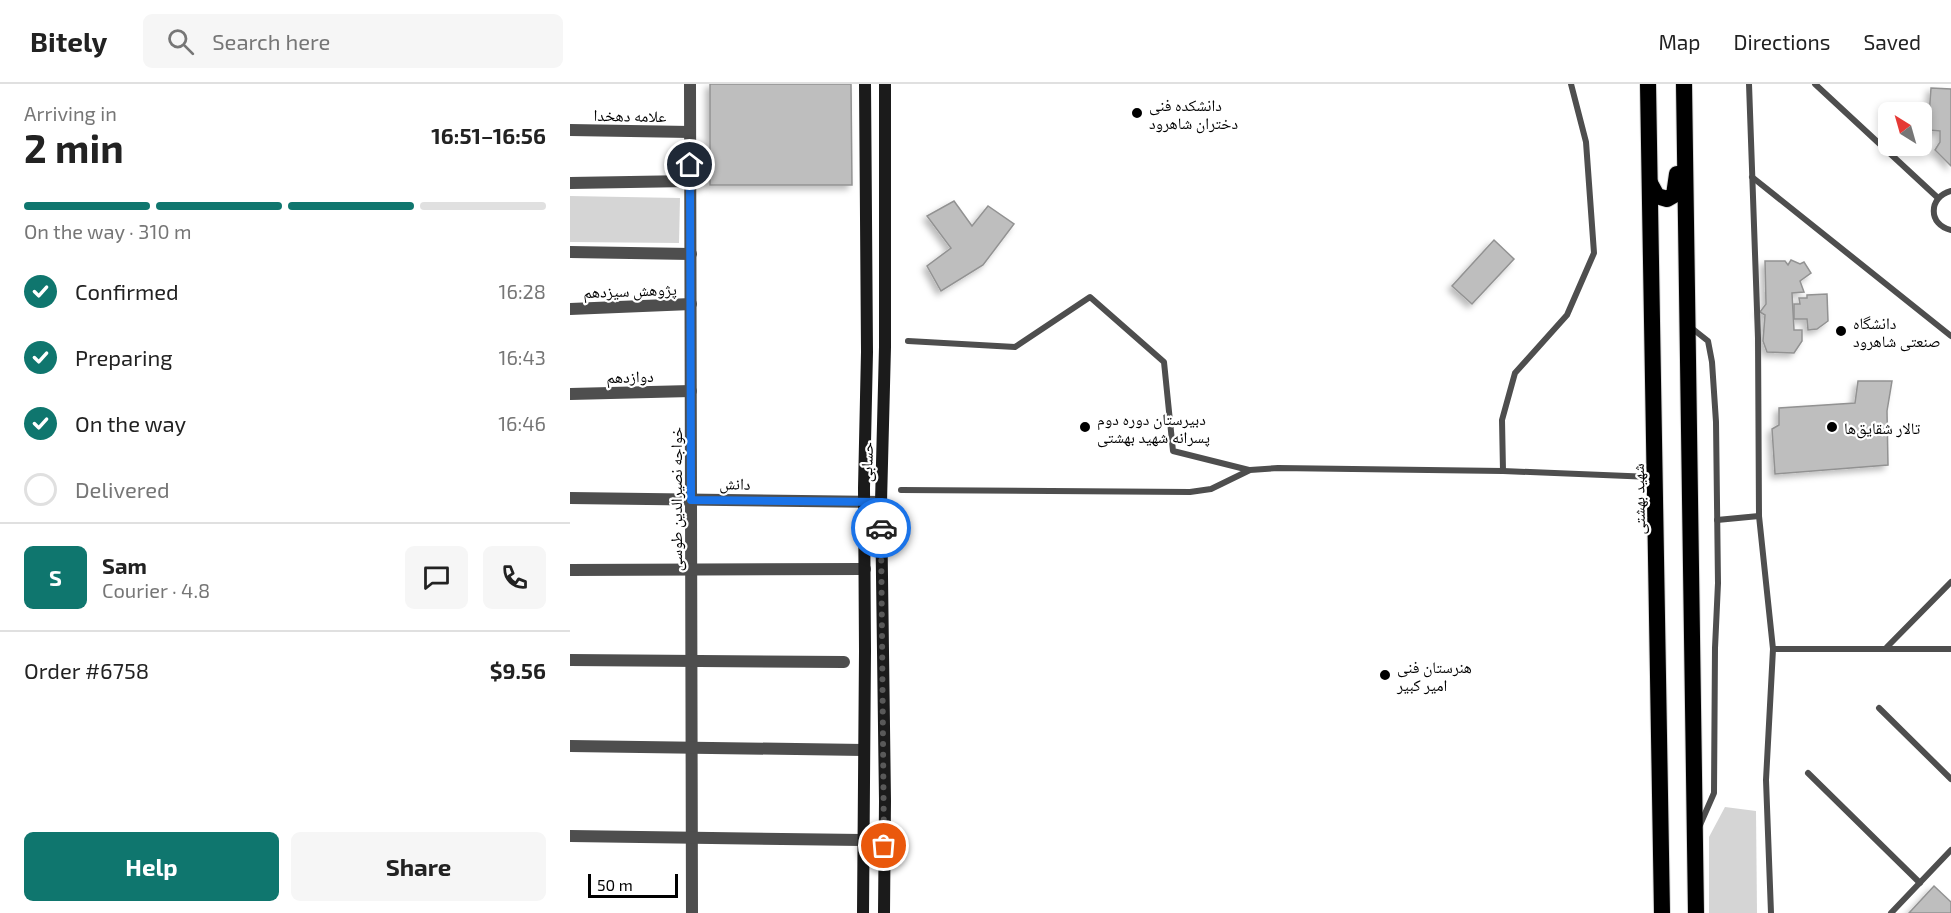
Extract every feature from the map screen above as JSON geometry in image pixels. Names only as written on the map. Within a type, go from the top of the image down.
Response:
[{"type":"highway","name":"شهید بهشتی","points":[[1648,84],[1662,913]]},
{"type":"highway","points":[[1684,84],[1696,913]]},
{"type":"highway","points":[[1650,183],[1657,196],[1667,199],[1674,195],[1683,121]]},
{"type":"main road","name":"حسابی","points":[[863,913],[864,501],[867,352],[865,84]]},
{"type":"main road","name":"حسابی","points":[[884,913],[885,801],[881,502],[885,347],[885,84]]},
{"type":"street","name":"خواجه نصیرالدین طوسی","points":[[690,84],[692,913]]},
{"type":"street","name":"علامه دهخدا","points":[[570,130],[690,132]]},
{"type":"street","points":[[570,183],[690,181]]},
{"type":"street","points":[[570,252],[691,254]]},
{"type":"street","name":"پژوهش سیزدهم","points":[[570,309],[691,304]]},
{"type":"street","name":"دوازدهم","points":[[570,394],[691,391]]},
{"type":"street","name":"دانش","points":[[570,498],[881,502]]},
{"type":"street","points":[[570,570],[865,569]]},
{"type":"street","points":[[570,660],[844,662]]},
{"type":"street","points":[[570,746],[864,750]]},
{"type":"street","points":[[570,836],[862,840]]},
{"type":"lane","points":[[1503,471],[1502,420],[1515,373],[1567,315],[1594,253],[1586,142],[1571,84]]},
{"type":"lane","points":[[1749,84],[1758,338],[1759,516],[1773,649],[1766,780],[1771,913]]},
{"type":"lane","points":[[1815,84],[1938,198]]},
{"type":"lane","points":[[1752,177],[1951,336]]},
{"type":"lane","points":[[1951,191],[1938,198],[1933,211],[1934,217],[1942,228],[1951,230]]},
{"type":"lane","points":[[908,341],[1016,347],[1090,297],[1164,362],[1173,451],[1250,470],[1278,468],[1503,471],[1656,477]]},
{"type":"lane","points":[[1687,324],[1708,341],[1712,362],[1716,422],[1714,793],[1695,836]]},
{"type":"lane","points":[[901,490],[1190,492],[1211,489],[1250,470]]},
{"type":"lane","points":[[1717,520],[1759,516]]},
{"type":"lane","points":[[1887,648],[1951,582]]},
{"type":"lane","points":[[1773,649],[1951,649]]},
{"type":"lane","points":[[1879,708],[1951,779]]},
{"type":"lane","points":[[1808,773],[1920,883]]},
{"type":"lane","points":[[1892,913],[1951,850]]},
{"type":"shaded area","points":[[570,196],[680,198],[679,243],[570,242]]},
{"type":"shaded area","points":[[1725,807],[1756,811],[1757,913],[1709,913],[1709,837]]},
{"type":"building","points":[[710,84],[851,84],[852,185],[710,185]]},
{"type":"building","points":[[1931,88],[1951,89],[1951,166],[1935,150],[1940,142],[1940,131],[1932,130],[1932,102],[1930,102]]},
{"type":"building","points":[[954,201],[972,226],[988,206],[1014,224],[983,265],[941,291],[927,266],[951,248],[927,216]]},
{"type":"building","points":[[1494,240],[1514,259],[1472,304],[1452,286]]},
{"type":"building","points":[[1791,260],[1800,264],[1804,262],[1811,273],[1800,281],[1804,292],[1792,293],[1794,330],[1802,330],[1802,341],[1794,353],[1767,352],[1763,341],[1765,315],[1760,312],[1766,304],[1765,261],[1785,261],[1788,265]]},
{"type":"building","points":[[1827,294],[1828,321],[1817,329],[1808,330],[1807,319],[1794,319],[1794,304],[1800,304],[1799,298],[1807,298],[1807,295]]},
{"type":"building","name":"تالار شقایق‌‌ها","points":[[1858,381],[1892,381],[1887,411],[1888,465],[1775,474],[1772,429],[1779,425],[1779,408],[1855,403]]},
{"type":"building","points":[[1934,886],[1951,902],[1951,913],[1909,913]]},
{"type":"way so far","points":[[881,528],[884,846]]},
{"type":"place","name":"دانشکده فنی دختران شاهرود","points":[[1137,113]]},
{"type":"place","name":"دانشگاه صنعتی شاهرود","points":[[1841,331]]},
{"type":"place","name":"دبیرستان دوره دوم پسرانه شهید بهشتی","points":[[1085,427]]},
{"type":"place","name":"تالار شقایق‌‌ها","points":[[1832,427]]},
{"type":"place","name":"هنرستان فنی امیر کبیر","points":[[1385,675]]},
{"type":"route","points":[[690,165],[691,500],[881,502],[881,528]]}]
